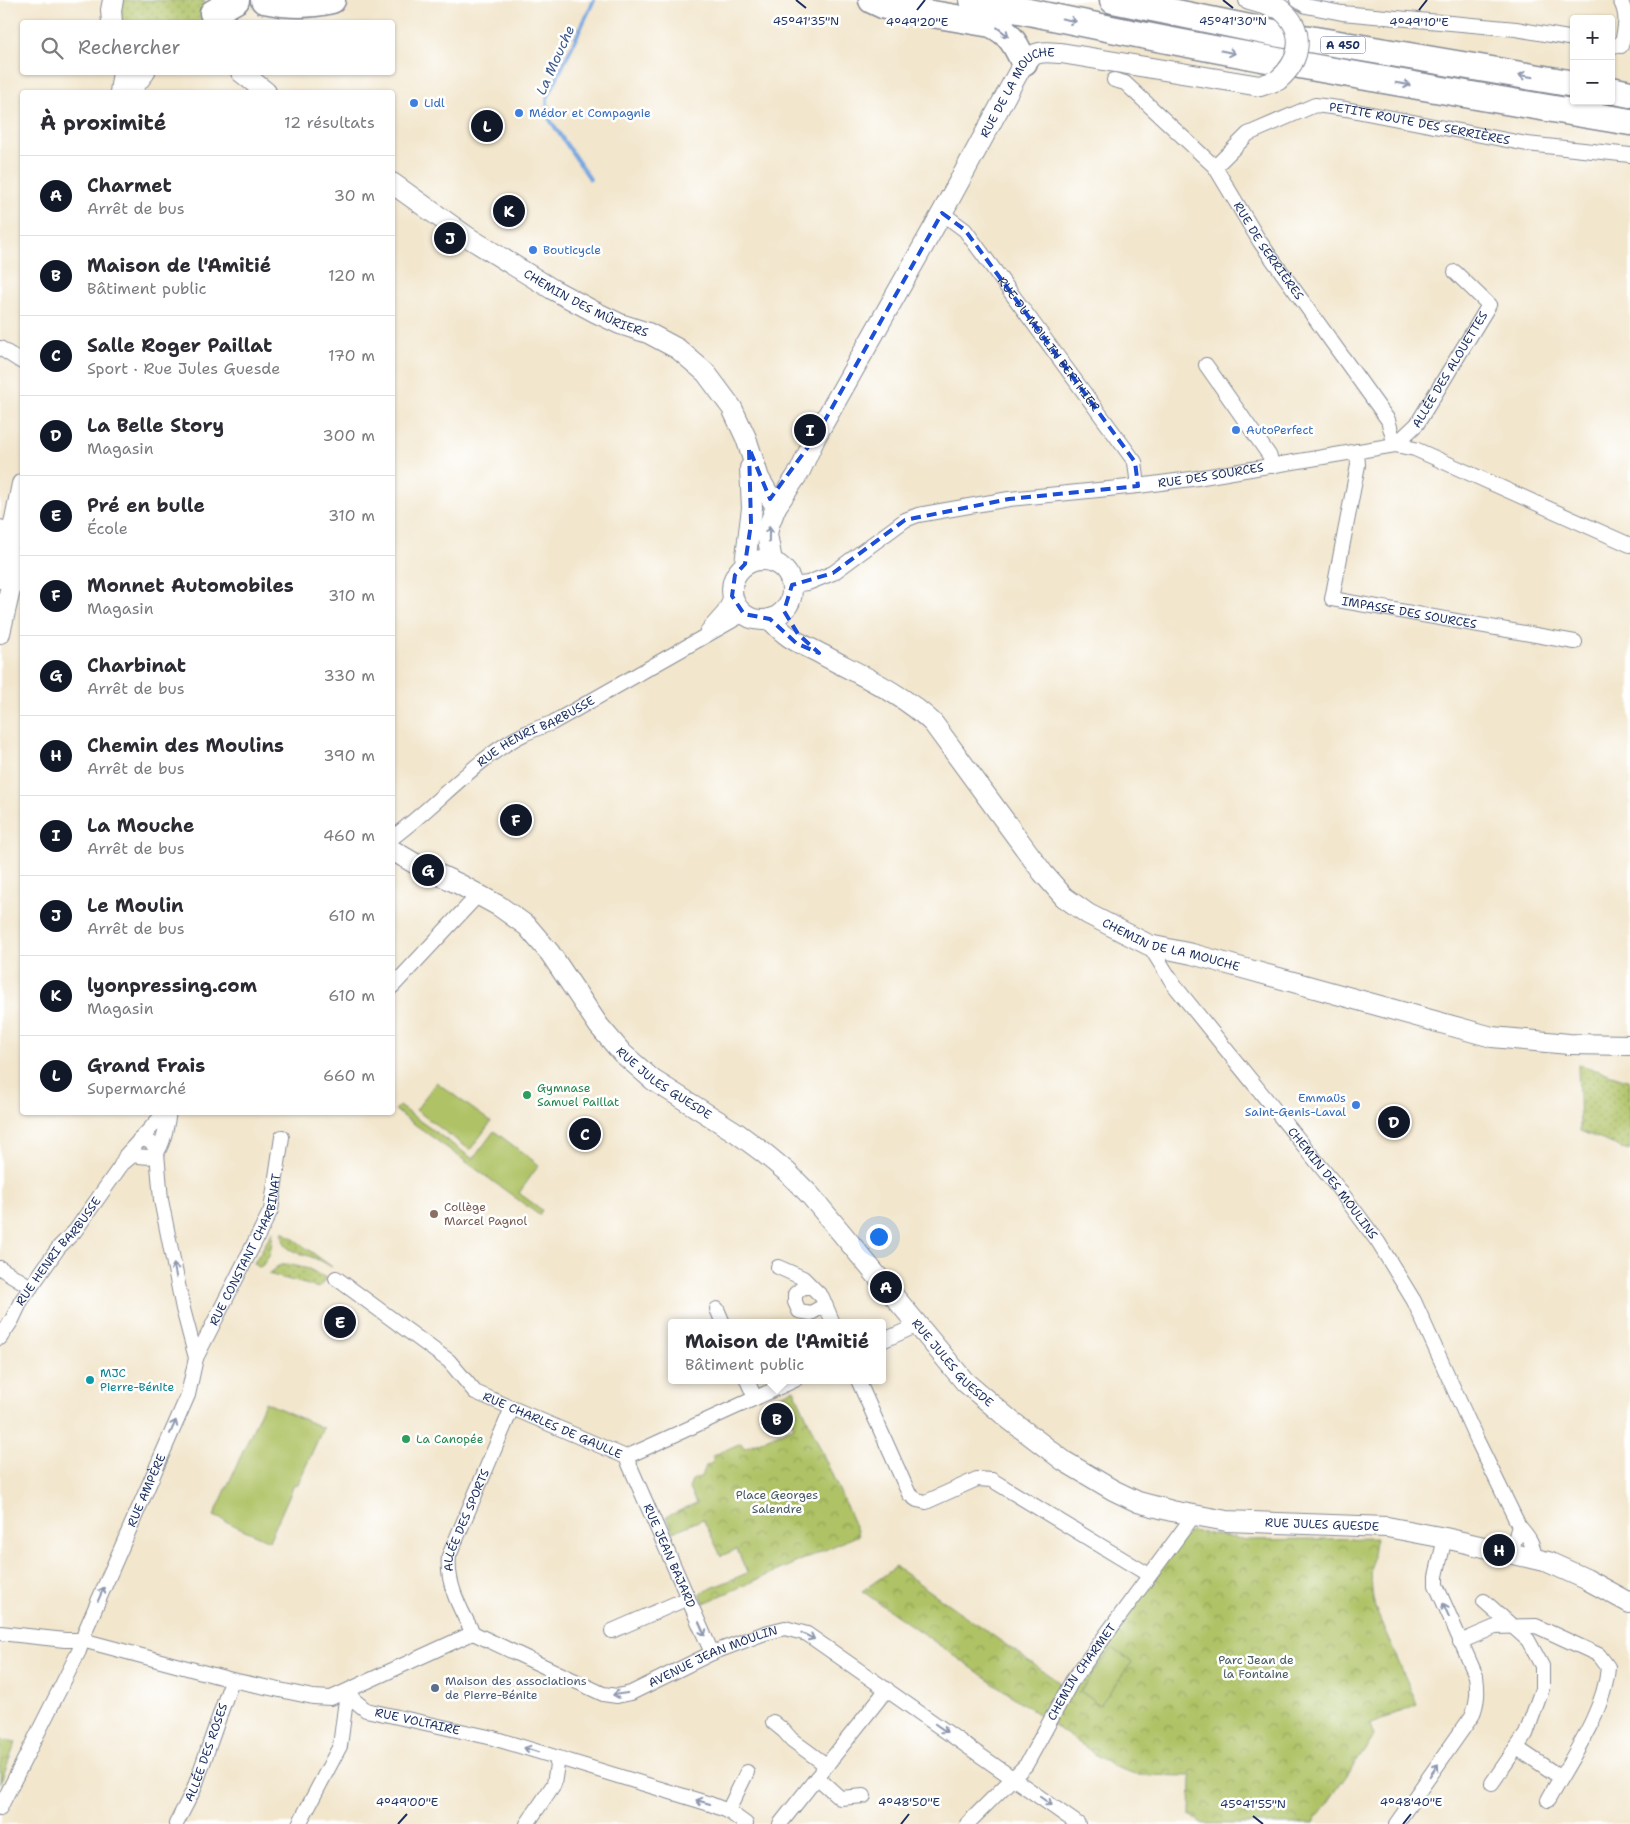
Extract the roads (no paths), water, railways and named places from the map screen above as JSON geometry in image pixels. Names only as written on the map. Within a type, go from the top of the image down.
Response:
[{"type":"highway","points":[[212,12],[236,0]]},
{"type":"highway","points":[[264,0],[291,5],[314,4],[332,0]]},
{"type":"highway","points":[[872,0],[886,6],[991,24],[1004,30],[1014,42],[1024,62]]},
{"type":"highway","points":[[915,0],[966,9],[980,1]]},
{"type":"highway","name":"A 450","points":[[1113,0],[1274,33],[1570,83]]},
{"type":"highway","name":"A 450","points":[[980,1],[1156,38],[1355,76],[1630,122]]},
{"type":"highway","points":[[1615,91],[1630,94]]},
{"type":"street","points":[[112,20],[113,0]]},
{"type":"street","points":[[1249,0],[1306,6],[1342,14],[1516,29],[1570,39]]},
{"type":"street","points":[[1620,0],[1625,11],[1628,27],[1621,47]]},
{"type":"street","name":"RUE DE LA MOUCHE","points":[[751,524],[773,503],[800,471],[816,436],[942,214],[1024,62],[1033,54],[1043,52],[1060,53],[1260,86],[1278,80],[1288,72],[1294,63],[1298,42],[1297,33],[1289,16],[1288,5]]},
{"type":"street","points":[[120,90],[123,75]]},
{"type":"street","points":[[133,90],[142,75]]},
{"type":"street","points":[[240,75],[263,90]]},
{"type":"street","name":"RUE DE SERRIÈRES","points":[[1114,80],[1125,83],[1215,167],[1260,242],[1388,420],[1395,445]]},
{"type":"street","name":"PETITE ROUTE DES SERRIÈRES","points":[[1215,167],[1248,134],[1315,105],[1346,109],[1528,144],[1630,155]]},
{"type":"street","name":"CHEMIN DES MÛRIERS","points":[[395,185],[466,236],[552,289],[620,324],[648,333],[678,349],[706,373],[732,408],[746,438],[759,478],[773,503]]},
{"type":"street","name":"RUE DU MOULIN BERTHIER","points":[[942,214],[965,230],[1134,462],[1138,486]]},
{"type":"street","name":"ALLÉE DES ALOUETTES","points":[[1395,445],[1417,424],[1488,305],[1456,272]]},
{"type":"street","points":[[0,348],[20,361]]},
{"type":"street","points":[[1206,365],[1269,455],[1273,466]]},
{"type":"street","name":"RUE DES SOURCES","points":[[792,585],[808,583],[833,572],[905,520],[918,515],[1008,500],[1138,486],[1273,466],[1395,445],[1415,449],[1630,545]]},
{"type":"street","name":"CHEMIN DES MÛRIERS","points":[[745,564],[752,508],[749,448]]},
{"type":"street","name":"IMPASSE DES SOURCES","points":[[1357,451],[1358,465],[1332,599],[1575,642]]},
{"type":"street","points":[[0,633],[20,501]]},
{"type":"street","name":"RUE DE LA MOUCHE","points":[[772,561],[767,534],[773,503]]},
{"type":"street","points":[[0,578],[16,536]]},
{"type":"street","points":[[754,561],[772,561],[785,570],[792,585],[789,603],[777,615],[761,620],[744,614],[732,596],[735,575],[745,564],[754,561]]},
{"type":"street","name":"RUE HENRI BARBUSSE","points":[[692,644],[711,628],[724,612],[732,596]]},
{"type":"street","name":"RUE HENRI BARBUSSE","points":[[395,835],[480,764],[525,733],[552,723],[744,614]]},
{"type":"street","name":"CHEMIN DE LA MOUCHE","points":[[777,615],[781,632],[796,643],[819,653],[919,709],[933,723],[1043,873],[1064,897],[1088,914],[1149,945],[1192,954],[1492,1037],[1574,1045],[1630,1045]]},
{"type":"street","name":"RUE JULES GUESDE","points":[[395,852],[499,906],[527,926],[550,953],[600,1026],[622,1053],[647,1075],[737,1133],[788,1172],[810,1195],[954,1370],[977,1393],[1064,1461],[1090,1478],[1138,1502],[1227,1521],[1387,1527],[1511,1553],[1561,1567],[1630,1603]]},
{"type":"street","points":[[395,984],[478,895]]},
{"type":"street","name":"CHEMIN DES MOULINS","points":[[1149,945],[1167,975],[1338,1188],[1378,1242],[1414,1302],[1477,1440],[1519,1526],[1528,1535],[1535,1550],[1534,1559]]},
{"type":"street","name":"RUE HENRI BARBUSSE","points":[[0,1338],[12,1320],[21,1301],[60,1247],[75,1231],[126,1155],[161,1115]]},
{"type":"street","points":[[157,1153],[161,1145],[168,1115]]},
{"type":"street","name":"RUE CONSTANT CHARBINAT","points":[[196,1358],[271,1210],[282,1137]]},
{"type":"street","points":[[139,1140],[147,1140],[154,1145],[157,1153]]},
{"type":"street","name":"RUE HENRI BARBUSSE","points":[[120,1166],[132,1155],[151,1157],[157,1153]]},
{"type":"street","name":"RUE AMPÈRE","points":[[0,1808],[79,1651],[90,1620],[188,1394],[196,1358],[183,1308],[161,1200],[157,1153]]},
{"type":"street","points":[[778,1267],[804,1278],[822,1297],[831,1319]]},
{"type":"street","points":[[0,1268],[31,1288]]},
{"type":"street","name":"RUE CHARLES DE GAULLE","points":[[336,1278],[449,1361],[475,1392],[626,1457],[785,1384]]},
{"type":"street","points":[[811,1287],[803,1287],[795,1294],[794,1302],[799,1311],[811,1313],[825,1305]]},
{"type":"street","points":[[717,1309],[721,1319]]},
{"type":"street","points":[[886,1338],[916,1324]]},
{"type":"street","points":[[749,1384],[755,1398]]},
{"type":"street","points":[[860,1384],[909,1494],[917,1500],[926,1502],[977,1479],[992,1480],[1150,1575]]},
{"type":"street","name":"ALLÉE DES SPORTS","points":[[473,1633],[451,1584],[448,1570],[449,1556],[512,1408]]},
{"type":"street","name":"RUE JEAN BAJARD","points":[[626,1457],[712,1653]]},
{"type":"street","name":"CHEMIN CHARMET","points":[[967,1824],[1014,1779],[1029,1761],[1072,1681],[1194,1515]]},
{"type":"street","points":[[1511,1553],[1519,1526]]},
{"type":"street","points":[[1396,1824],[1472,1716],[1477,1704],[1476,1676],[1438,1592],[1436,1576],[1445,1538]]},
{"type":"street","points":[[612,1630],[688,1598]]},
{"type":"street","points":[[1484,1601],[1528,1640],[1542,1666],[1542,1689],[1526,1734],[1492,1783]]},
{"type":"street","points":[[1460,1642],[1495,1626],[1536,1626],[1599,1655],[1608,1667],[1607,1682],[1588,1730],[1548,1800]]},
{"type":"street","name":"AVENUE JEAN MOULIN","points":[[473,1633],[603,1694],[617,1696],[631,1693],[712,1653],[764,1633],[785,1628],[807,1634],[1078,1824]]},
{"type":"street","points":[[0,1632],[65,1640],[82,1640],[232,1680],[313,1697],[331,1698],[473,1633]]},
{"type":"street","name":"ALLÉE DES ROSES","points":[[176,1824],[194,1789],[232,1680]]},
{"type":"street","points":[[780,1824],[887,1689]]},
{"type":"street","points":[[299,1824],[340,1746],[347,1692]]},
{"type":"street","name":"RUE VOLTAIRE","points":[[347,1692],[366,1710],[493,1738],[728,1811],[746,1824]]},
{"type":"street","points":[[773,1722],[792,1740],[826,1765]]},
{"type":"street","points":[[1517,1748],[1560,1777]]},
{"type":"street","points":[[527,1824],[554,1784],[558,1758]]},
{"type":"street","points":[[728,1811],[747,1772]]},
{"type":"street","points":[[817,1777],[840,1798],[864,1796]]},
{"type":"waterway","name":"La Mouche","points":[[590,179],[548,117],[547,99],[594,0]]},
{"type":"place","name":"Lidl","points":[[414,103]]},
{"type":"place","name":"Médor et Compagnie","points":[[519,113]]},
{"type":"place","name":"Grand Frais","points":[[487,126]]},
{"type":"place","name":"lyonpressing.com","points":[[509,211]]},
{"type":"place","name":"Le Moulin","points":[[450,238]]},
{"type":"place","name":"Bouticycle","points":[[533,250]]},
{"type":"place","name":"La Mouche","points":[[810,430]]},
{"type":"place","name":"AutoPerfect","points":[[1236,430]]},
{"type":"place","name":"Monnet Automobiles","points":[[516,820]]},
{"type":"place","name":"Charbinat","points":[[428,870]]},
{"type":"place","name":"Gymnase Samuel Paillat","points":[[527,1095]]},
{"type":"place","name":"Emmaüs Saint-Genis-Laval","points":[[1356,1105]]},
{"type":"place","name":"La Belle Story","points":[[1394,1122]]},
{"type":"place","name":"Salle Roger Paillat","points":[[585,1134]]},
{"type":"place","name":"Collège Marcel Pagnol","points":[[434,1214]]},
{"type":"place","name":"Charmet","points":[[886,1287]]},
{"type":"place","name":"Pré en bulle","points":[[340,1322]]},
{"type":"place","name":"MJC Pierre-Bénite","points":[[90,1380]]},
{"type":"place","name":"Maison de l'Amitié","points":[[777,1419]]},
{"type":"place","name":"La Canopée","points":[[406,1439]]},
{"type":"place","name":"Chemin des Moulins","points":[[1499,1550]]},
{"type":"place","name":"Maison des associations de Pierre-Bénite","points":[[435,1688]]},
{"type":"park label","name":"Place Georges Salendre","points":[[777,1502]]},
{"type":"park label","name":"Parc Jean de la Fontaine","points":[[1256,1667]]}]
